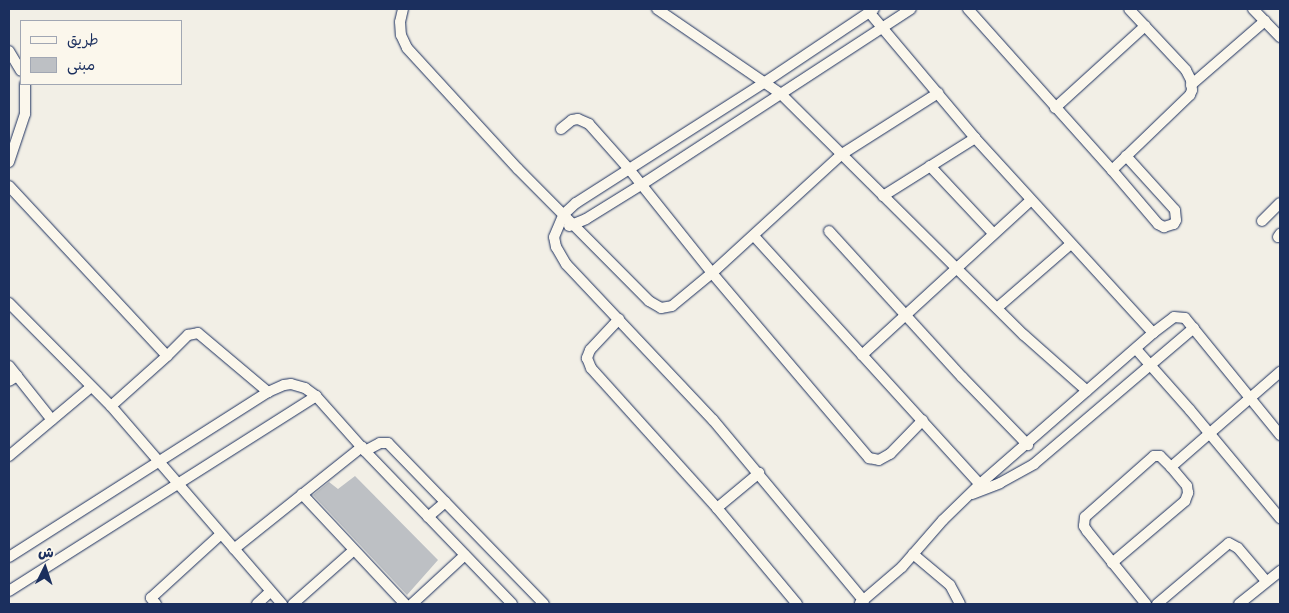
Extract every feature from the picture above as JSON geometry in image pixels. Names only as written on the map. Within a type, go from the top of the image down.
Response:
[{"type":"street","points":[[404,9],[400,22],[400,35],[407,48],[518,169],[649,301],[661,308],[677,303],[754,236],[842,154],[938,92]]},
{"type":"street","points":[[657,9],[781,94],[997,308],[1087,391]]},
{"type":"street","points":[[558,227],[574,225],[641,186],[911,9]]},
{"type":"street","points":[[968,9],[1158,224],[1164,227],[1174,224],[1177,215],[1175,210],[1126,156]]},
{"type":"street","points":[[1112,170],[1190,95],[1192,85],[1186,70],[1129,9]]},
{"type":"street","points":[[1253,9],[1280,37]]},
{"type":"street","points":[[1153,333],[975,138],[938,92],[881,28],[871,11],[765,82],[576,202],[564,214],[558,227],[555,243],[563,259],[713,420],[759,473],[861,602],[888,581],[943,520],[980,484],[1028,445],[1153,333],[1178,316],[1185,318],[1194,328],[1280,435]]},
{"type":"street","points":[[1192,85],[1264,20]]},
{"type":"street","points":[[1055,108],[1145,26]]},
{"type":"street","points":[[9,51],[20,69]]},
{"type":"street","points":[[9,162],[25,114],[27,100],[25,85]]},
{"type":"street","points":[[561,129],[572,120],[584,121],[629,170],[712,273],[869,458],[879,460],[890,454],[923,420]]},
{"type":"street","points":[[883,196],[975,138]]},
{"type":"street","points":[[930,166],[993,233]]},
{"type":"street","points":[[9,186],[167,356]]},
{"type":"street","points":[[862,355],[958,269],[993,233],[1031,200]]},
{"type":"street","points":[[1262,221],[1280,203]]},
{"type":"street","points":[[829,231],[1028,445]]},
{"type":"street","points":[[754,236],[980,484]]},
{"type":"street","points":[[997,308],[1071,244]]},
{"type":"street","points":[[9,303],[111,406],[220,535],[282,604]]},
{"type":"street","points":[[618,319],[590,350],[588,363],[717,508],[798,604]]},
{"type":"street","points":[[969,496],[1000,483],[1034,464],[1194,328]]},
{"type":"street","points":[[111,406],[188,335],[198,333],[268,392]]},
{"type":"street","points":[[1136,348],[1210,433],[1280,518]]},
{"type":"street","points":[[9,366],[13,378],[52,420]]},
{"type":"street","points":[[1171,467],[1252,399],[1280,372]]},
{"type":"street","points":[[9,557],[268,392],[291,384],[305,388],[316,396],[363,449],[512,604]]},
{"type":"street","points":[[9,456],[91,387]]},
{"type":"street","points":[[9,591],[316,396]]},
{"type":"street","points":[[234,550],[302,494],[363,449],[388,442],[544,604]]},
{"type":"street","points":[[1112,563],[1185,501],[1188,493],[1187,486],[1160,456],[1154,456],[1085,517],[1084,526],[1112,563],[1146,604]]},
{"type":"street","points":[[717,508],[759,473]]},
{"type":"street","points":[[302,494],[405,604]]},
{"type":"street","points":[[428,517],[445,502]]},
{"type":"street","points":[[150,602],[220,535]]},
{"type":"street","points":[[1157,604],[1229,543],[1238,548],[1266,581]]},
{"type":"street","points":[[293,604],[354,550]]},
{"type":"street","points":[[913,554],[950,585],[960,604]]},
{"type":"street","points":[[412,604],[465,555]]},
{"type":"street","points":[[1239,604],[1280,571]]},
{"type":"street","points":[[257,604],[270,592]]},
{"type":"building","points":[[355,476],[438,560],[407,595],[313,495],[329,482],[338,489]]}]
